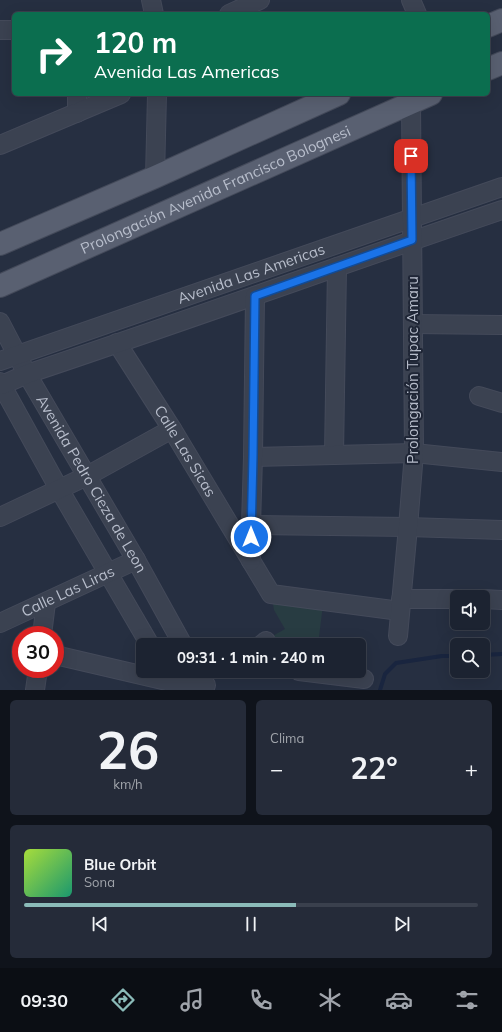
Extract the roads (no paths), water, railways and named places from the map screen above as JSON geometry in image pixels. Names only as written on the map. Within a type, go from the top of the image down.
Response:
[{"type":"main road","points":[[490,25],[502,20]]},
{"type":"main road","points":[[490,68],[502,62]]},
{"type":"main road","points":[[0,244],[155,177],[334,96]]},
{"type":"main road","name":"Prolongación Avenida Francisco Bolognesi","points":[[0,286],[427,96]]},
{"type":"street","points":[[233,12],[260,0]]},
{"type":"street","points":[[411,0],[416,12]]},
{"type":"street","points":[[0,30],[12,30]]},
{"type":"street","points":[[77,96],[77,113]]},
{"type":"street","points":[[1,143],[116,96]]},
{"type":"street","points":[[155,177],[157,96]]},
{"type":"street","name":"Prolongación Tupac Amaru","points":[[398,636],[414,453],[411,103]]},
{"type":"street","name":"Avenida Las Americas","points":[[0,361],[502,187]]},
{"type":"street","name":"Avenida Las Americas","points":[[1,383],[502,210]]},
{"type":"street","points":[[334,455],[337,267]]},
{"type":"street","points":[[251,561],[255,296]]},
{"type":"street","name":"Avenida Pedro Cieza de Leon","points":[[0,322],[27,374],[136,560],[179,638]]},
{"type":"street","points":[[413,324],[501,325]]},
{"type":"street","name":"Calle Las Sicas","points":[[117,343],[172,429],[271,594],[401,605]]},
{"type":"street","name":"Avenida Pedro Cieza de Leon","points":[[1,383],[6,405],[59,489],[146,638]]},
{"type":"street","points":[[6,405],[38,392]]},
{"type":"street","points":[[479,396],[502,403]]},
{"type":"street","points":[[0,517],[87,476],[172,429]]},
{"type":"street","points":[[253,456],[414,453],[502,462]]},
{"type":"street","points":[[251,525],[502,530]]},
{"type":"street","name":"Calle Las Liras","points":[[0,623],[136,560]]},
{"type":"street","points":[[401,605],[450,600]]},
{"type":"street","points":[[490,600],[502,600]]},
{"type":"street","points":[[43,626],[46,603]]},
{"type":"street","points":[[64,657],[162,682],[204,682]]},
{"type":"street","points":[[35,690],[37,678]]},
{"type":"street","points":[[356,678],[364,679]]},
{"type":"waterway","points":[[490,655],[502,654]]},
{"type":"waterway","points":[[380,690],[385,674],[396,663],[450,656]]}]
